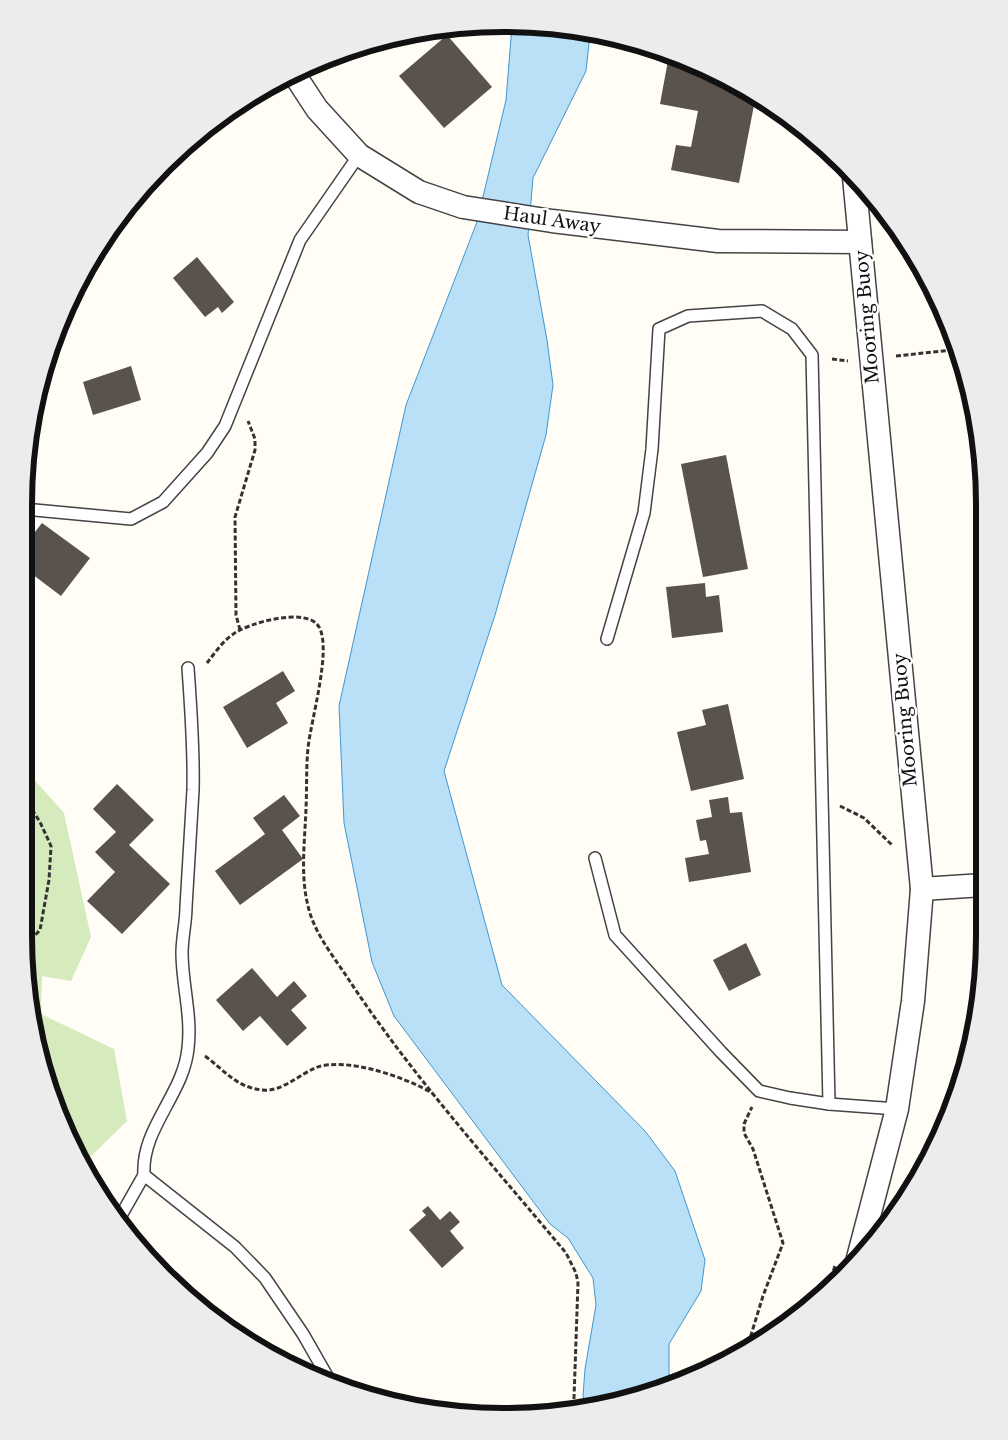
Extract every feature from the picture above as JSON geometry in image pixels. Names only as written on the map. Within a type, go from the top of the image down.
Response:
[{"type":"street","name":"Haul Away","points":[[298,80],[317,110],[359,155],[419,192],[463,207],[552,221],[718,241],[860,242]]},
{"type":"street","name":"Mooring Buoy","points":[[848,1257],[897,1109],[913,1001],[922,889],[855,190]]},
{"type":"street","points":[[922,889],[976,885]]},
{"type":"lane","points":[[32,510],[131,519],[163,502],[207,453],[225,426],[300,240],[359,155]]},
{"type":"lane","points":[[607,639],[644,513],[652,449],[659,329],[688,316],[762,311],[792,329],[812,354],[829,1104]]},
{"type":"lane","points":[[123,1213],[144,1175],[143,1160],[146,1147],[176,1091],[183,1074],[188,1048],[182,953],[193,789],[194,736],[188,668]]},
{"type":"lane","points":[[595,858],[615,935],[720,1052],[759,1091],[829,1104],[897,1109]]},
{"type":"lane","points":[[144,1175],[235,1247],[266,1278],[326,1373]]},
{"type":"path","points":[[830,164],[831,173]]},
{"type":"path","points":[[849,352],[851,369]]},
{"type":"path","points":[[236,401],[255,439],[255,450],[234,517],[236,615],[240,630]]},
{"type":"path","points":[[190,696],[201,670],[232,635],[240,630],[249,626],[298,616],[307,617],[320,628],[324,646],[321,676],[308,752],[304,854],[308,905],[315,926],[359,994],[434,1095],[566,1253],[572,1264],[578,1282],[575,1402]]},
{"type":"path","points":[[822,800],[847,809],[864,818],[895,847]]},
{"type":"path","points":[[32,810],[51,846],[49,880],[40,930],[32,938]]},
{"type":"path","points":[[188,1048],[207,1057],[226,1076],[240,1084],[264,1090],[277,1088],[317,1068],[332,1064],[345,1064],[417,1084],[434,1095]]},
{"type":"path","points":[[744,1124],[744,1133],[753,1149],[783,1242],[763,1296],[751,1337]]},
{"type":"green space","points":[[32,777],[64,813],[91,937],[71,981],[42,976],[41,1014],[114,1049],[127,1121],[89,1159],[68,1116],[49,1058],[37,998],[32,936]]},
{"type":"water","points":[[511,32],[589,41],[586,71],[533,178],[528,235],[553,385],[546,435],[495,615],[444,771],[502,985],[645,1131],[675,1171],[705,1260],[701,1291],[669,1344],[669,1377],[626,1391],[584,1400],[585,1369],[596,1305],[593,1278],[568,1238],[550,1224],[394,1016],[372,962],[344,823],[339,706],[406,405],[477,222],[506,100]]},
{"type":"building","points":[[448,36],[492,87],[444,128],[399,76],[445,37]]},
{"type":"building","points":[[668,62],[713,81],[754,105],[739,183],[671,170],[676,145],[691,147],[698,111],[660,104]]},
{"type":"building","points":[[197,257],[234,302],[222,313],[218,307],[205,317],[173,278]]},
{"type":"building","points":[[131,366],[141,400],[93,415],[83,382]]},
{"type":"building","points":[[726,455],[748,569],[703,577],[681,464]]},
{"type":"building","points":[[42,523],[90,558],[61,596],[32,574],[32,536]]},
{"type":"building","points":[[705,583],[706,597],[719,595],[723,632],[672,638],[666,587]]},
{"type":"building","points":[[974,637],[976,637],[976,667],[974,667]]},
{"type":"building","points":[[283,671],[295,691],[276,703],[288,723],[247,748],[223,707]]},
{"type":"building","points":[[728,704],[744,779],[691,791],[677,732],[706,725],[702,710]]},
{"type":"building","points":[[117,784],[154,820],[129,845],[170,884],[122,934],[87,901],[115,872],[95,852],[116,832],[93,809]]},
{"type":"building","points":[[284,795],[300,816],[282,830],[303,859],[240,905],[215,871],[265,834],[253,818]]},
{"type":"building","points":[[728,797],[730,813],[742,812],[751,872],[689,882],[685,858],[709,854],[706,840],[700,841],[696,820],[712,817],[709,800]]},
{"type":"building","points":[[746,943],[761,975],[729,991],[713,960]]},
{"type":"building","points":[[252,968],[277,997],[294,981],[307,996],[291,1010],[307,1028],[287,1046],[260,1016],[243,1031],[216,1000]]},
{"type":"building","points":[[428,1206],[440,1220],[450,1211],[460,1222],[450,1231],[464,1248],[442,1268],[409,1230],[426,1215],[422,1211]]}]
